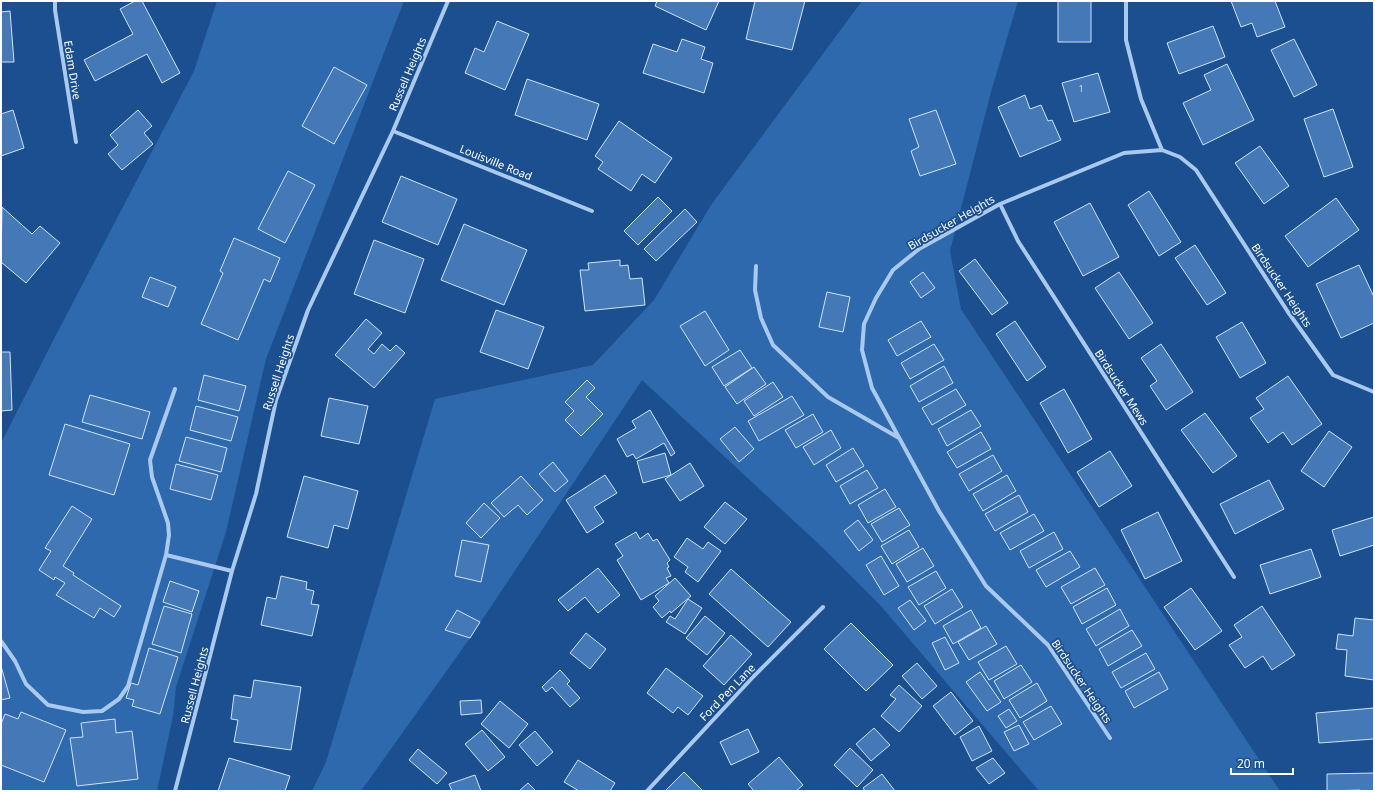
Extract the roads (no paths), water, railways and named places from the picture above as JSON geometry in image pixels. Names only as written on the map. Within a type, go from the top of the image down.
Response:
[{"type":"street","name":"Edam Drive","points":[[55,1],[54,10],[76,142]]},
{"type":"street","name":"Russell Heights","points":[[175,791],[232,571],[256,494],[276,400],[308,310],[393,131],[448,1]]},
{"type":"street","points":[[1126,1],[1126,40],[1141,98],[1162,150]]},
{"type":"street","name":"Louisville Road","points":[[393,131],[592,211]]},
{"type":"street","name":"Birdsucker Heights","points":[[1110,738],[1048,645],[986,586],[939,511],[872,388],[862,350],[864,324],[876,298],[893,270],[919,249],[1000,204],[1124,153],[1162,150],[1180,157],[1196,170],[1288,312],[1333,375],[1374,392]]},
{"type":"street","name":"Birdsucker Mews","points":[[1000,204],[1018,241],[1234,577]]},
{"type":"street","points":[[756,266],[755,290],[761,318],[773,345],[828,397],[899,438]]},
{"type":"street","points":[[1,641],[15,662],[26,684],[48,705],[82,712],[102,711],[119,699],[128,686],[166,555],[170,535],[168,523],[152,477],[150,460],[175,389]]},
{"type":"street","points":[[166,555],[232,571]]},
{"type":"street","name":"Ford Pen Lane","points":[[647,791],[754,677],[823,607]]}]
